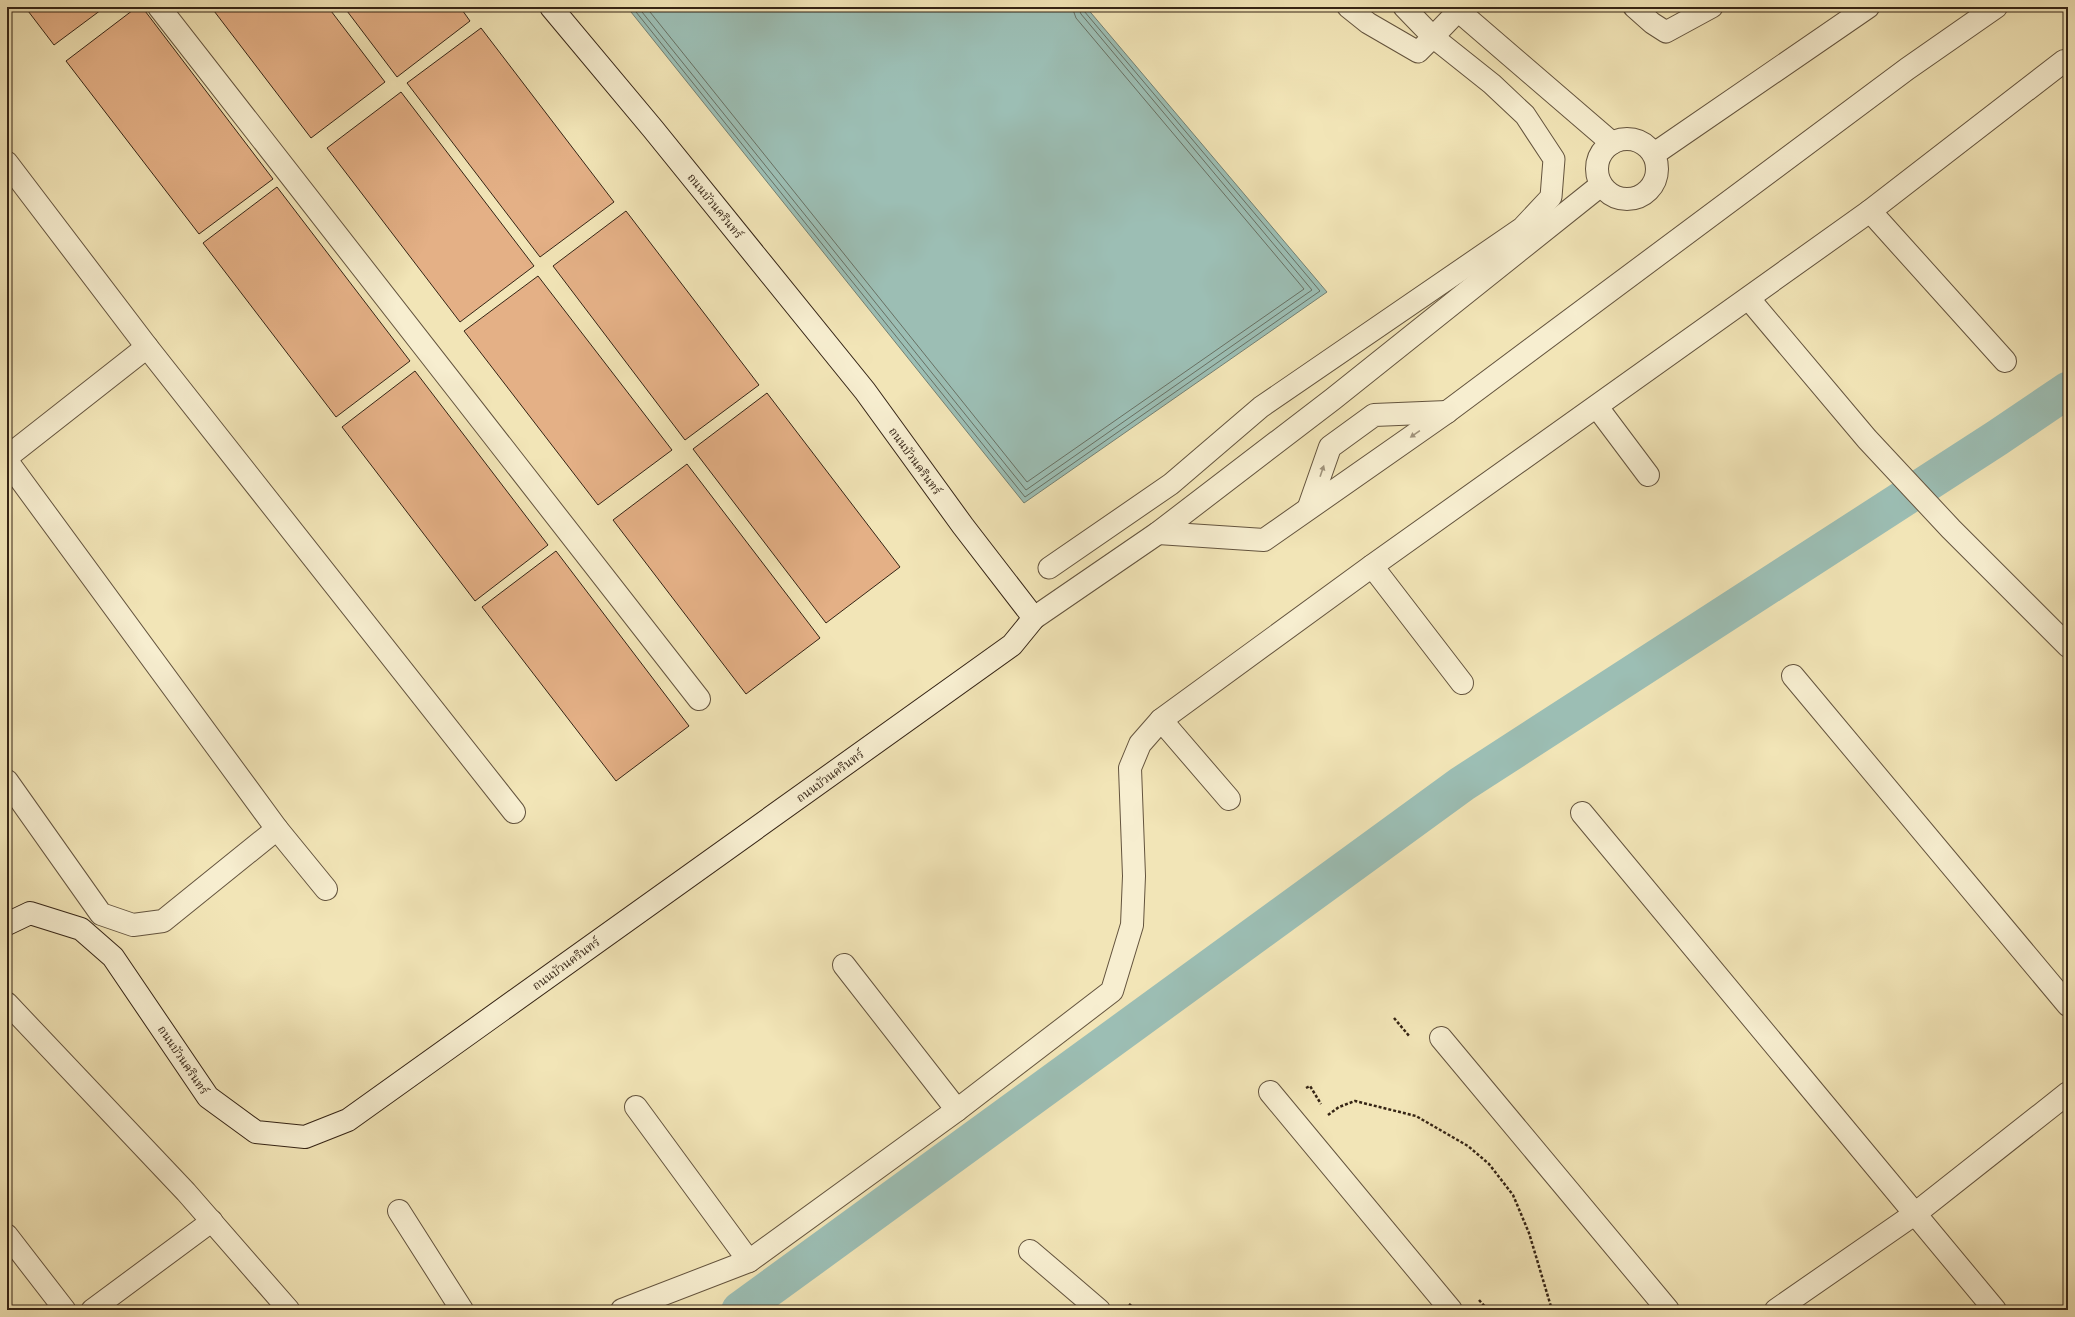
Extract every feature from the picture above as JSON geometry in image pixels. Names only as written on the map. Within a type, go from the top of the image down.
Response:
[{"type":"street","points":[[159,7],[699,699]]},
{"type":"street","name":"ถนนบัวนครินทร์","points":[[7,924],[30,913],[81,929],[113,957],[208,1097],[256,1132],[305,1137],[348,1120],[1012,645],[1034,618],[963,526],[865,391],[658,135],[551,7]]},
{"type":"street","points":[[1654,154],[1868,7]]},
{"type":"street","points":[[1158,533],[1264,540],[1309,507],[1447,412],[1907,69],[1996,7]]},
{"type":"street","points":[[1456,9],[1612,143]]},
{"type":"street","points":[[622,1310],[750,1261],[957,1110],[1112,991],[1132,924],[1134,876],[1130,768],[1140,744],[1162,720],[1372,566],[1749,299],[1870,211],[2064,62],[2068,66]]},
{"type":"street","points":[[1623,139],[1635,140],[1646,145],[1654,154],[1658,166],[1657,177],[1652,188],[1643,196],[1631,200],[1619,199],[1608,194],[1601,185],[1597,173],[1597,162],[1603,150],[1612,143],[1623,139]]},
{"type":"street","points":[[7,163],[148,346],[514,812]]},
{"type":"street","points":[[1034,618],[1158,533],[1333,399],[1601,185]]},
{"type":"street","points":[[1870,211],[2005,361]]},
{"type":"street","points":[[1749,299],[1867,439],[1952,529],[2068,646]]},
{"type":"street","points":[[7,457],[148,346]]},
{"type":"street","points":[[1597,407],[1648,475]]},
{"type":"street","points":[[1309,507],[1330,448],[1374,415],[1447,412]]},
{"type":"street","points":[[7,461],[277,829],[326,889]]},
{"type":"street","points":[[1372,566],[1462,684]]},
{"type":"street","points":[[1793,676],[2068,1005]]},
{"type":"street","points":[[1162,720],[1229,799]]},
{"type":"street","points":[[7,780],[101,914],[133,925],[163,921],[277,829]]},
{"type":"street","points":[[1582,813],[1916,1213],[1995,1310]]},
{"type":"street","points":[[844,965],[957,1110]]},
{"type":"street","points":[[1441,1038],[1668,1310]]},
{"type":"street","points":[[1776,1310],[1916,1213],[2068,1093]]},
{"type":"street","points":[[1275,1098],[1451,1310]]},
{"type":"street","points":[[636,1107],[750,1261]]},
{"type":"street","points":[[399,1211],[462,1310]]},
{"type":"street","points":[[1030,1251],[1098,1310]]},
{"type":"lane","points":[[1348,7],[1368,23],[1418,52],[1433,37],[1456,9]]},
{"type":"lane","points":[[1049,568],[1171,484],[1261,407],[1522,228],[1551,197],[1554,159],[1525,115],[1492,84],[1433,37],[1404,7]]},
{"type":"lane","points":[[1634,7],[1652,24],[1666,32],[1712,7]]},
{"type":"lane","points":[[7,1003],[181,1186],[289,1310]]},
{"type":"lane","points":[[92,1310],[212,1221]]},
{"type":"lane","points":[[7,1234],[65,1310]]},
{"type":"path","points":[[1275,1098],[1310,1086],[1328,1115],[1339,1107],[1355,1101],[1383,1106],[1416,1116],[1468,1146],[1490,1164],[1513,1195],[1528,1233],[1552,1310]]},
{"type":"water","points":[[627,7],[1086,7],[1327,292],[1024,503]]},
{"type":"building","points":[[25,7],[105,7],[54,45]]},
{"type":"building","points":[[137,7],[142,7],[273,179],[199,234],[66,61]]},
{"type":"building","points":[[211,7],[328,7],[385,82],[311,138]]},
{"type":"building","points":[[344,7],[460,7],[470,21],[397,77]]},
{"type":"building","points":[[481,28],[614,202],[540,257],[407,83]]},
{"type":"building","points":[[401,92],[534,266],[460,322],[327,148]]},
{"type":"building","points":[[277,187],[410,361],[336,417],[203,243]]},
{"type":"building","points":[[626,211],[759,385],[685,440],[553,266]]},
{"type":"building","points":[[538,276],[672,450],[598,505],[464,331]]},
{"type":"building","points":[[415,371],[548,545],[475,601],[342,427]]},
{"type":"building","points":[[767,393],[900,567],[826,623],[693,449]]},
{"type":"building","points":[[687,464],[820,638],[746,694],[613,520]]},
{"type":"building","points":[[556,551],[689,726],[616,781],[482,607]]},
{"type":"waterway","points":[[740,1310],[1462,784],[1997,438],[2068,390]]}]
